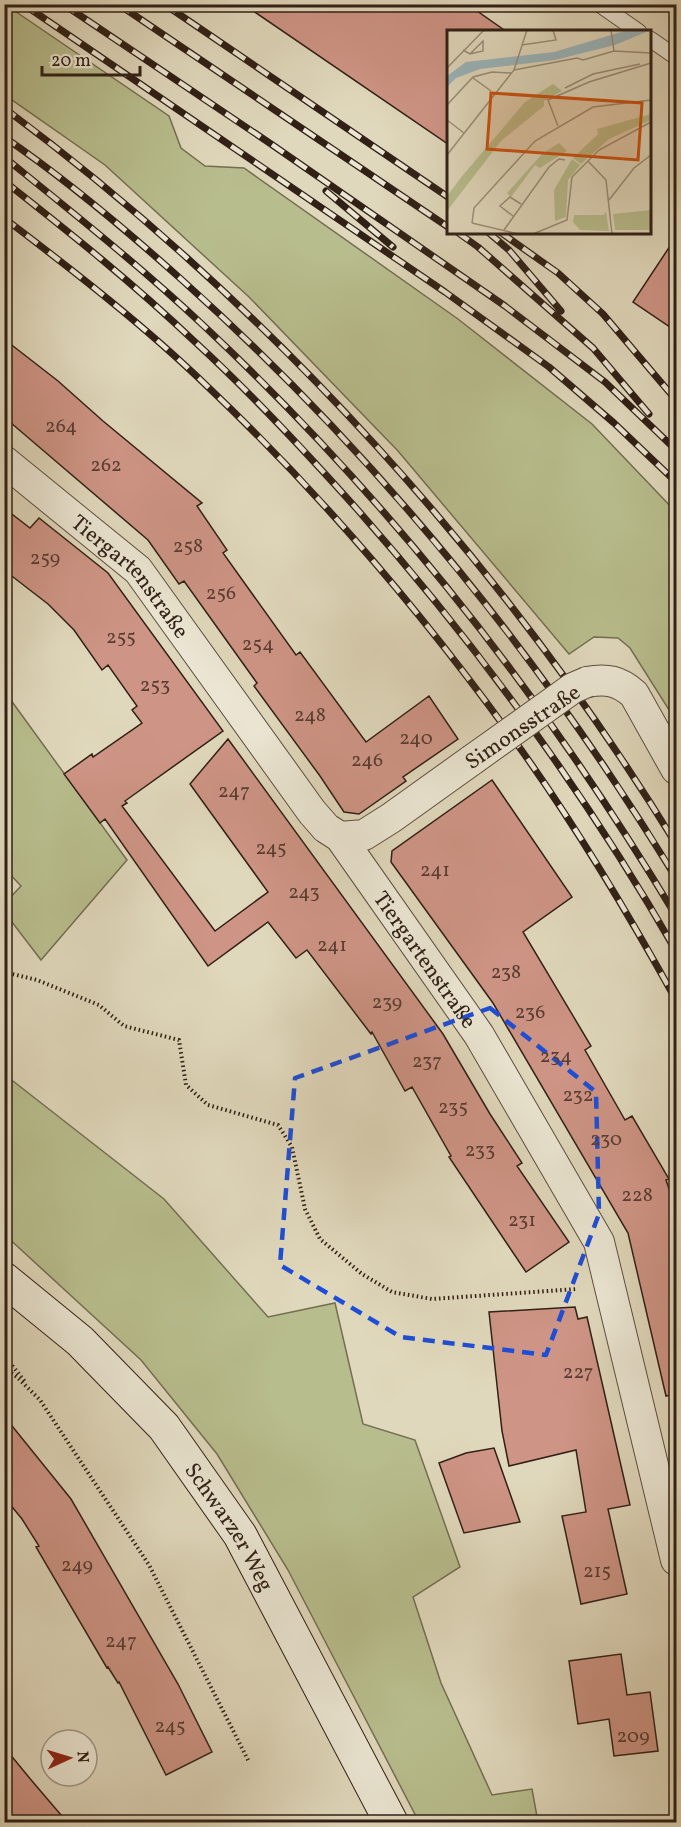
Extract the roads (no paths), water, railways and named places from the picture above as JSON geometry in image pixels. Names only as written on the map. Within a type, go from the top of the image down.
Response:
[{"type":"street","name":"Tiergartenstraße","points":[[4,461],[138,570],[312,812],[326,828],[340,837],[479,1035],[599,1242],[676,1560]]},
{"type":"street","name":"Simonsstraße","points":[[340,837],[364,835],[573,688],[587,682],[606,679],[625,686],[634,694],[676,769]]},
{"type":"street","name":"Schwarzer Weg","points":[[4,1279],[80,1341],[164,1427],[240,1535],[391,1822]]},
{"type":"lane","points":[[599,4],[636,30]]},
{"type":"lane","points":[[651,40],[676,57]]},
{"type":"railway","points":[[23,4],[445,292],[549,367],[614,423],[676,482]]},
{"type":"railway","points":[[63,4],[505,306],[605,382],[676,450]]},
{"type":"railway","points":[[118,4],[447,226]]},
{"type":"railway","points":[[164,4],[447,196]]},
{"type":"railway","points":[[4,108],[102,185],[197,267],[288,353],[375,444],[458,540],[536,638],[609,740],[676,844]]},
{"type":"railway","points":[[4,137],[95,206],[182,280],[322,415],[388,487],[511,637],[624,796],[676,878]]},
{"type":"railway","points":[[4,157],[131,261],[204,326],[338,461],[400,531],[461,604],[518,680],[626,835],[676,916]]},
{"type":"railway","points":[[4,181],[101,259],[171,320],[257,401],[356,508],[444,613],[527,721],[605,834],[676,951]]},
{"type":"railway","points":[[326,191],[393,247]]},
{"type":"railway","points":[[4,218],[109,300],[185,365],[294,473],[374,562],[450,655],[543,781],[603,874],[676,1000]]},
{"type":"railway","points":[[460,234],[478,247],[593,348],[649,414]]},
{"type":"railway","points":[[490,234],[509,250],[561,311]]},
{"type":"railway","points":[[503,234],[558,273],[603,314],[676,400]]}]
